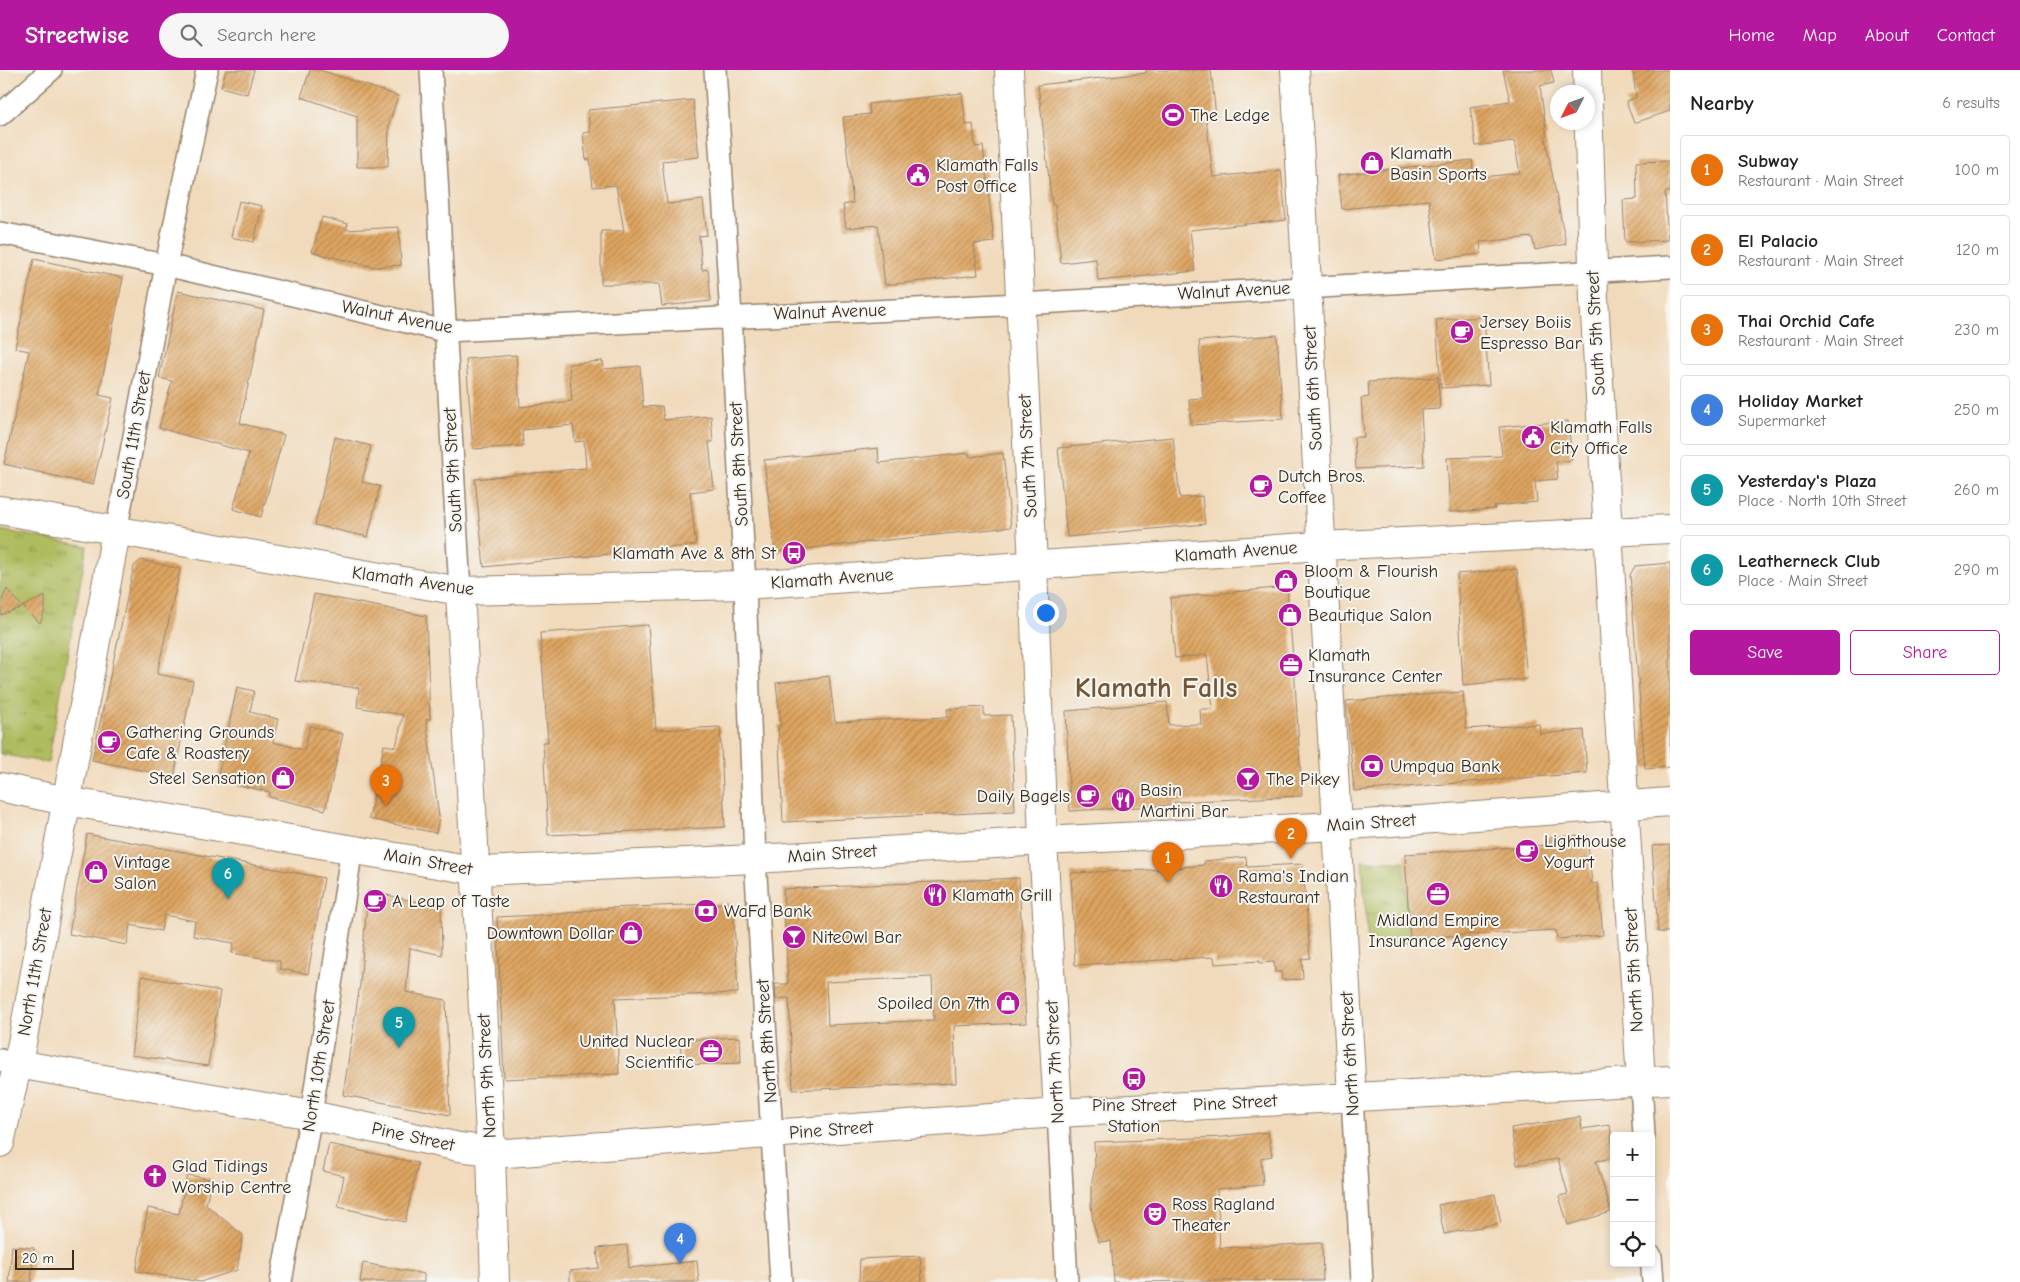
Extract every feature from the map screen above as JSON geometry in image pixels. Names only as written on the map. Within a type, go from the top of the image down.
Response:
[{"type":"main road","name":"South 7th Street","points":[[1009,70],[1033,565],[1043,841]]},
{"type":"main road","name":"South 6th Street","points":[[1295,70],[1337,826]]},
{"type":"main road","name":"South 5th Street","points":[[1587,70],[1593,272],[1624,804]]},
{"type":"main road","name":"Klamath Avenue","points":[[0,510],[116,532],[460,591],[745,585],[1322,546],[1607,531],[1670,530]]},
{"type":"main road","name":"South 11th Street","points":[[66,801],[116,532]]},
{"type":"main road","name":"South 9th Street","points":[[460,591],[475,871]]},
{"type":"main road","name":"Main Street","points":[[0,787],[66,801],[352,848],[475,871],[755,859],[1043,841],[1337,826],[1670,802]]},
{"type":"main road","name":"North 11th Street","points":[[0,1143],[9,1062],[66,801]]},
{"type":"main road","name":"North 5th Street","points":[[1624,804],[1641,1082]]},
{"type":"main road","name":"North 6th Street","points":[[1337,826],[1352,1096]]},
{"type":"main road","name":"North 7th Street","points":[[1043,841],[1058,1113]]},
{"type":"main road","name":"North 9th Street","points":[[475,871],[491,1153],[495,1282]]},
{"type":"main road","name":"Pine Street","points":[[9,1062],[312,1115],[459,1148],[491,1153],[1058,1113],[1670,1080]]},
{"type":"street","points":[[0,116],[51,70]]},
{"type":"street","name":"South 11th Street","points":[[116,532],[166,265],[207,70]]},
{"type":"street","name":"South 9th Street","points":[[431,70],[460,591]]},
{"type":"street","name":"South 8th Street","points":[[715,70],[732,316],[745,585],[755,859]]},
{"type":"street","name":"Walnut Avenue","points":[[0,233],[166,265],[445,331],[732,316],[1021,304],[1307,286],[1670,267]]},
{"type":"street","name":"North 10th Street","points":[[281,1282],[312,1115],[352,848]]},
{"type":"street","name":"North 8th Street","points":[[755,859],[781,1282]]},
{"type":"street","name":"North 5th Street","points":[[1641,1082],[1644,1132]]},
{"type":"street","name":"North 6th Street","points":[[1352,1096],[1362,1282]]},
{"type":"street","name":"North 7th Street","points":[[1058,1113],[1067,1282]]},
{"type":"street","points":[[1652,1267],[1653,1282]]},
{"type":"green space","points":[[0,530],[87,546],[48,763],[0,754]]},
{"type":"green space","points":[[1362,861],[1404,861],[1409,943],[1368,945]]},
{"type":"building","points":[[226,70],[254,70],[247,94],[221,87]]},
{"type":"building","points":[[310,70],[320,70],[398,96],[389,124],[388,167],[357,167],[357,116],[301,97]]},
{"type":"building","points":[[1146,70],[1211,70],[1216,117],[1206,118],[1213,177],[1281,170],[1286,220],[1190,230],[1195,271],[1098,281],[1096,259],[1061,263],[1038,85],[1146,73]]},
{"type":"building","points":[[1503,70],[1551,70],[1554,83],[1540,86],[1547,136],[1545,137],[1566,244],[1535,250],[1532,237],[1480,242],[1481,254],[1436,259],[1429,200],[1342,209],[1338,175],[1472,160],[1474,178],[1520,173],[1514,141],[1476,146],[1470,107],[1510,101]]},
{"type":"building","points":[[1633,70],[1670,70],[1670,111],[1634,123],[1626,101],[1636,98]]},
{"type":"building","name":"Klamath Falls Post Office","points":[[962,93],[966,125],[973,124],[975,147],[983,146],[994,242],[974,244],[978,275],[885,285],[878,225],[846,228],[843,205],[853,203],[843,117],[870,114],[869,104]]},
{"type":"building","points":[[693,100],[699,157],[662,161],[667,204],[703,200],[707,235],[699,236],[702,270],[708,269],[711,301],[662,306],[659,284],[601,284],[601,231],[624,231],[616,185],[593,187],[590,159],[586,160],[583,133],[590,132],[588,110]]},
{"type":"building","points":[[1670,161],[1670,192],[1665,192],[1668,240],[1625,242],[1623,200],[1637,199],[1636,162]]},
{"type":"building","points":[[239,201],[262,206],[254,242],[231,237]]},
{"type":"building","points":[[322,217],[348,224],[346,230],[399,227],[401,265],[374,267],[312,252]]},
{"type":"building","points":[[34,259],[123,278],[99,395],[113,398],[93,485],[4,464],[29,351],[15,348]]},
{"type":"building","points":[[178,291],[264,310],[240,423],[284,435],[261,517],[233,509],[249,453],[159,428],[172,381],[159,378]]},
{"type":"building","points":[[1484,317],[1489,385],[1441,388],[1436,320]]},
{"type":"building","points":[[1277,335],[1283,419],[1191,425],[1189,399],[1203,398],[1199,341]]},
{"type":"building","points":[[516,355],[520,407],[572,401],[569,364],[603,361],[604,369],[640,366],[643,407],[662,406],[664,420],[711,416],[713,442],[709,442],[714,489],[690,492],[696,545],[484,567],[475,479],[586,468],[584,441],[575,442],[573,425],[522,430],[523,446],[473,449],[466,359]]},
{"type":"building","points":[[1438,377],[1440,409],[1421,410],[1424,466],[1356,469],[1354,437],[1364,437],[1361,398],[1369,397],[1368,382]]},
{"type":"building","points":[[1568,421],[1572,460],[1556,462],[1558,479],[1535,481],[1537,502],[1494,506],[1495,509],[1450,512],[1447,458],[1502,456],[1499,427]]},
{"type":"building","points":[[335,437],[371,446],[362,482],[380,486],[368,537],[315,525]]},
{"type":"building","points":[[1173,437],[1180,498],[1202,496],[1205,524],[1067,537],[1058,448]]},
{"type":"building","points":[[878,448],[879,463],[969,453],[970,457],[1003,453],[1011,527],[775,552],[764,460]]},
{"type":"building","points":[[141,560],[180,569],[157,674],[193,681],[174,777],[92,760],[134,566]]},
{"type":"building","points":[[1670,563],[1670,767],[1645,769],[1630,575],[1635,566]]},
{"type":"building","points":[[1517,569],[1527,679],[1463,685],[1457,574]]},
{"type":"building","points":[[1287,587],[1302,796],[1174,802],[1174,805],[1070,811],[1066,711],[1167,702],[1169,725],[1201,724],[1200,709],[1213,709],[1207,655],[1175,658],[1170,598]]},
{"type":"building","points":[[7,589],[23,607],[1,615],[1,602]]},
{"type":"building","points":[[314,594],[426,616],[430,719],[426,719],[439,817],[436,833],[369,819],[384,745],[396,747],[403,715],[357,707],[359,688],[295,681]]},
{"type":"building","points":[[45,596],[45,611],[40,623],[23,606]]},
{"type":"building","points":[[648,625],[656,730],[720,727],[725,827],[548,835],[543,742],[548,742],[540,633]]},
{"type":"building","points":[[829,676],[835,722],[948,717],[947,709],[984,707],[984,716],[1011,715],[1015,811],[783,822],[778,725],[781,725],[776,683]]},
{"type":"building","points":[[237,687],[254,691],[250,712],[278,719],[273,742],[304,750],[310,726],[343,734],[325,810],[269,797],[270,792],[217,781]]},
{"type":"building","points":[[1463,692],[1466,729],[1539,724],[1540,734],[1584,730],[1587,773],[1354,791],[1346,701]]},
{"type":"building","points":[[87,834],[324,878],[308,974],[280,969],[280,961],[232,953],[234,943],[193,936],[195,921],[164,915],[161,931],[130,925],[127,945],[69,934]]},
{"type":"building","points":[[1587,835],[1592,884],[1598,883],[1603,935],[1557,939],[1556,930],[1410,938],[1405,854],[1550,845],[1549,838]]},
{"type":"building","points":[[1670,845],[1670,932],[1658,932],[1652,846]]},
{"type":"building","points":[[1246,857],[1247,867],[1303,864],[1310,958],[1302,959],[1303,979],[1282,980],[1281,972],[1275,972],[1274,962],[1215,964],[1214,957],[1075,965],[1071,873],[1149,870],[1204,865],[1204,861]]},
{"type":"building","points":[[1019,878],[1026,1023],[954,1026],[956,1083],[793,1090],[789,998],[776,999],[775,984],[788,984],[783,889]],"holes":[[[932,977],[934,1020],[828,1025],[826,982]]]},
{"type":"building","points":[[368,891],[441,907],[442,955],[410,948],[406,992],[446,1000],[450,1115],[343,1095],[360,984]]},
{"type":"building","points":[[733,903],[738,993],[615,998],[619,1074],[504,1079],[497,917],[558,914],[609,908]]},
{"type":"building","points":[[142,976],[220,991],[208,1066],[131,1055]]},
{"type":"building","name":"United Nuclear Scientific","points":[[740,1037],[741,1063],[682,1065],[680,1040]]},
{"type":"building","points":[[1580,1117],[1582,1129],[1610,1125],[1610,1159],[1596,1161],[1610,1212],[1568,1225],[1559,1196],[1568,1194],[1558,1159],[1517,1165],[1511,1128]]},
{"type":"building","points":[[1268,1132],[1272,1156],[1261,1158],[1263,1185],[1217,1189],[1220,1248],[1322,1243],[1323,1280],[1114,1282],[1111,1241],[1099,1242],[1093,1223],[1091,1186],[1095,1167],[1094,1142],[1224,1137]]},
{"type":"building","points":[[329,1144],[418,1163],[405,1222],[338,1207],[344,1176],[323,1171]]},
{"type":"building","points":[[187,1175],[211,1179],[206,1205],[243,1235],[237,1270],[200,1282],[136,1271],[148,1208],[179,1214]]},
{"type":"building","points":[[1495,1194],[1501,1223],[1444,1234],[1438,1205]]},
{"type":"building","points":[[627,1245],[629,1268],[697,1261],[699,1282],[570,1282],[570,1271],[599,1268],[597,1248]]},
{"type":"building","points":[[12,1246],[34,1248],[31,1282],[9,1282]]},
{"type":"building","points":[[920,1256],[922,1282],[859,1282],[860,1259]]},
{"type":"building","points":[[363,1263],[424,1274],[424,1282],[360,1282]]},
{"type":"place","name":"The Ledge","points":[[1173,115]]},
{"type":"place","name":"Klamath Basin Sports","points":[[1372,163]]},
{"type":"place","name":"Klamath Falls Post Office","points":[[918,175]]},
{"type":"place","name":"Jersey Boiis Espresso Bar","points":[[1462,332]]},
{"type":"place","name":"Klamath Falls City Office","points":[[1533,437]]},
{"type":"place","name":"Dutch Bros. Coffee","points":[[1261,486]]},
{"type":"place","name":"Klamath Ave & 8th St","points":[[794,553]]},
{"type":"place","name":"Bloom & Flourish Boutique","points":[[1286,581]]},
{"type":"place","name":"Beautique Salon","points":[[1290,615]]},
{"type":"place","name":"Klamath Insurance Center","points":[[1291,665]]},
{"type":"place","name":"Gathering Grounds Cafe & Roastery","points":[[109,742]]},
{"type":"place","name":"Umpqua Bank","points":[[1372,766]]},
{"type":"place","name":"Steel Sensation","points":[[283,778]]},
{"type":"place","name":"The Pikey","points":[[1248,779]]},
{"type":"place","name":"Daily Bagels","points":[[1088,796]]},
{"type":"place","name":"Basin Martini Bar","points":[[1123,800]]},
{"type":"place","name":"Thai Orchid Cafe","points":[[386,806]]},
{"type":"place","name":"Lighthouse Yogurt","points":[[1527,851]]},
{"type":"place","name":"El Palacio","points":[[1291,859]]},
{"type":"place","name":"Vintage Salon","points":[[96,872]]},
{"type":"place","name":"Subway","points":[[1168,883]]},
{"type":"place","name":"Rama's Indian Restaurant","points":[[1221,886]]},
{"type":"place","name":"Midland Empire Insurance Agency","points":[[1438,894]]},
{"type":"place","name":"Klamath Grill","points":[[935,895]]},
{"type":"place","name":"Leatherneck Club","points":[[228,899]]},
{"type":"place","name":"A Leap of Taste","points":[[375,901]]},
{"type":"place","name":"WaFd Bank","points":[[706,911]]},
{"type":"place","name":"Downtown Dollar","points":[[631,933]]},
{"type":"place","name":"NiteOwl Bar","points":[[794,937]]},
{"type":"place","name":"Spoiled On 7th","points":[[1008,1003]]},
{"type":"place","name":"Yesterday's Plaza","points":[[399,1048]]},
{"type":"place","name":"United Nuclear Scientific","points":[[711,1051]]},
{"type":"place","name":"Pine Street Station","points":[[1134,1079]]},
{"type":"place","name":"Glad Tidings Worship Centre","points":[[155,1176]]},
{"type":"place","name":"Ross Ragland Theater","points":[[1155,1214]]},
{"type":"place","name":"Holiday Market","points":[[680,1264]]},
{"type":"district","name":"Klamath Falls","points":[[1156,688]]}]
